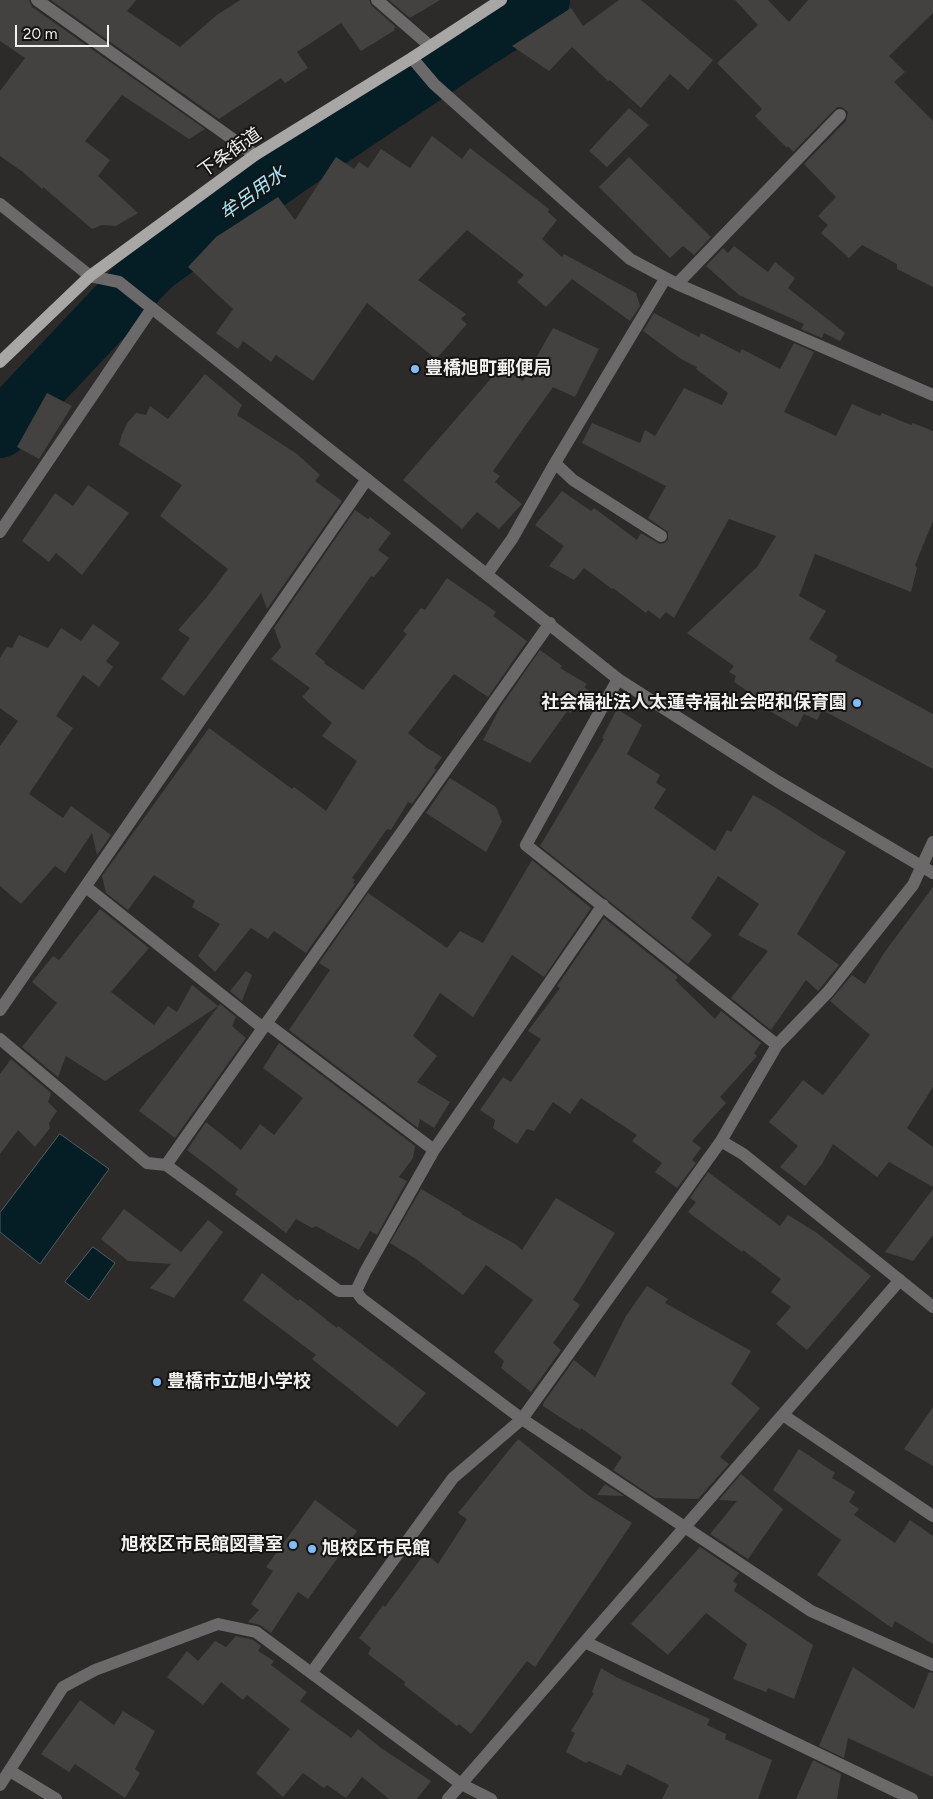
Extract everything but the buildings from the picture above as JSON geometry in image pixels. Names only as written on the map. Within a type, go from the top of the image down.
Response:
[{"type":"main road","name":"下条街道","points":[[0,362],[90,276],[255,155],[414,61],[430,46],[501,0]]},
{"type":"street","points":[[37,0],[255,155]]},
{"type":"street","points":[[377,0],[430,46]]},
{"type":"street","points":[[414,61],[434,84],[630,259],[665,279],[933,395]]},
{"type":"street","points":[[677,284],[840,115]]},
{"type":"street","points":[[0,204],[90,276],[119,282],[618,679],[777,781],[933,873]]},
{"type":"street","points":[[487,574],[512,538],[665,279]]},
{"type":"street","points":[[0,532],[152,308]]},
{"type":"street","points":[[555,463],[573,480],[661,536]]},
{"type":"street","points":[[0,1010],[367,479]]},
{"type":"street","points":[[166,1165],[550,623]]},
{"type":"street","points":[[618,679],[526,845],[777,1045]]},
{"type":"street","points":[[312,1672],[452,1478],[522,1419],[721,1141],[777,1045],[828,992],[913,884],[933,842]]},
{"type":"street","points":[[86,887],[265,1025],[434,1150]]},
{"type":"street","points":[[356,1292],[365,1272],[434,1150],[603,905]]},
{"type":"street","points":[[0,1039],[147,1163],[166,1165],[339,1292],[356,1292],[522,1419],[811,1611],[933,1665]]},
{"type":"street","points":[[721,1141],[743,1154],[933,1307]]},
{"type":"street","points":[[448,1799],[900,1280]]},
{"type":"street","points":[[783,1415],[933,1516]]},
{"type":"street","points":[[0,1786],[63,1687],[95,1670],[218,1624],[256,1632],[461,1784],[491,1799]]},
{"type":"street","points":[[585,1642],[912,1799]]},
{"type":"street","points":[[10,1771],[56,1799]]},
{"type":"water","points":[[60,1134],[109,1169],[40,1264],[0,1232],[0,1213]]},
{"type":"water","points":[[93,1247],[115,1263],[89,1300],[65,1282]]},
{"type":"waterway","name":"牟呂用水","points":[[0,430],[153,266],[287,169],[542,0]]},
{"type":"place","name":"豊橋旭町郵便局","points":[[415,369]]},
{"type":"place","name":"社会福祉法人太蓮寺福祉会昭和保育園","points":[[857,703]]},
{"type":"place","name":"豊橋市立旭小学校","points":[[157,1382]]},
{"type":"place","name":"旭校区市民館図書室","points":[[293,1545]]},
{"type":"place","name":"旭校区市民館","points":[[312,1549]]}]
